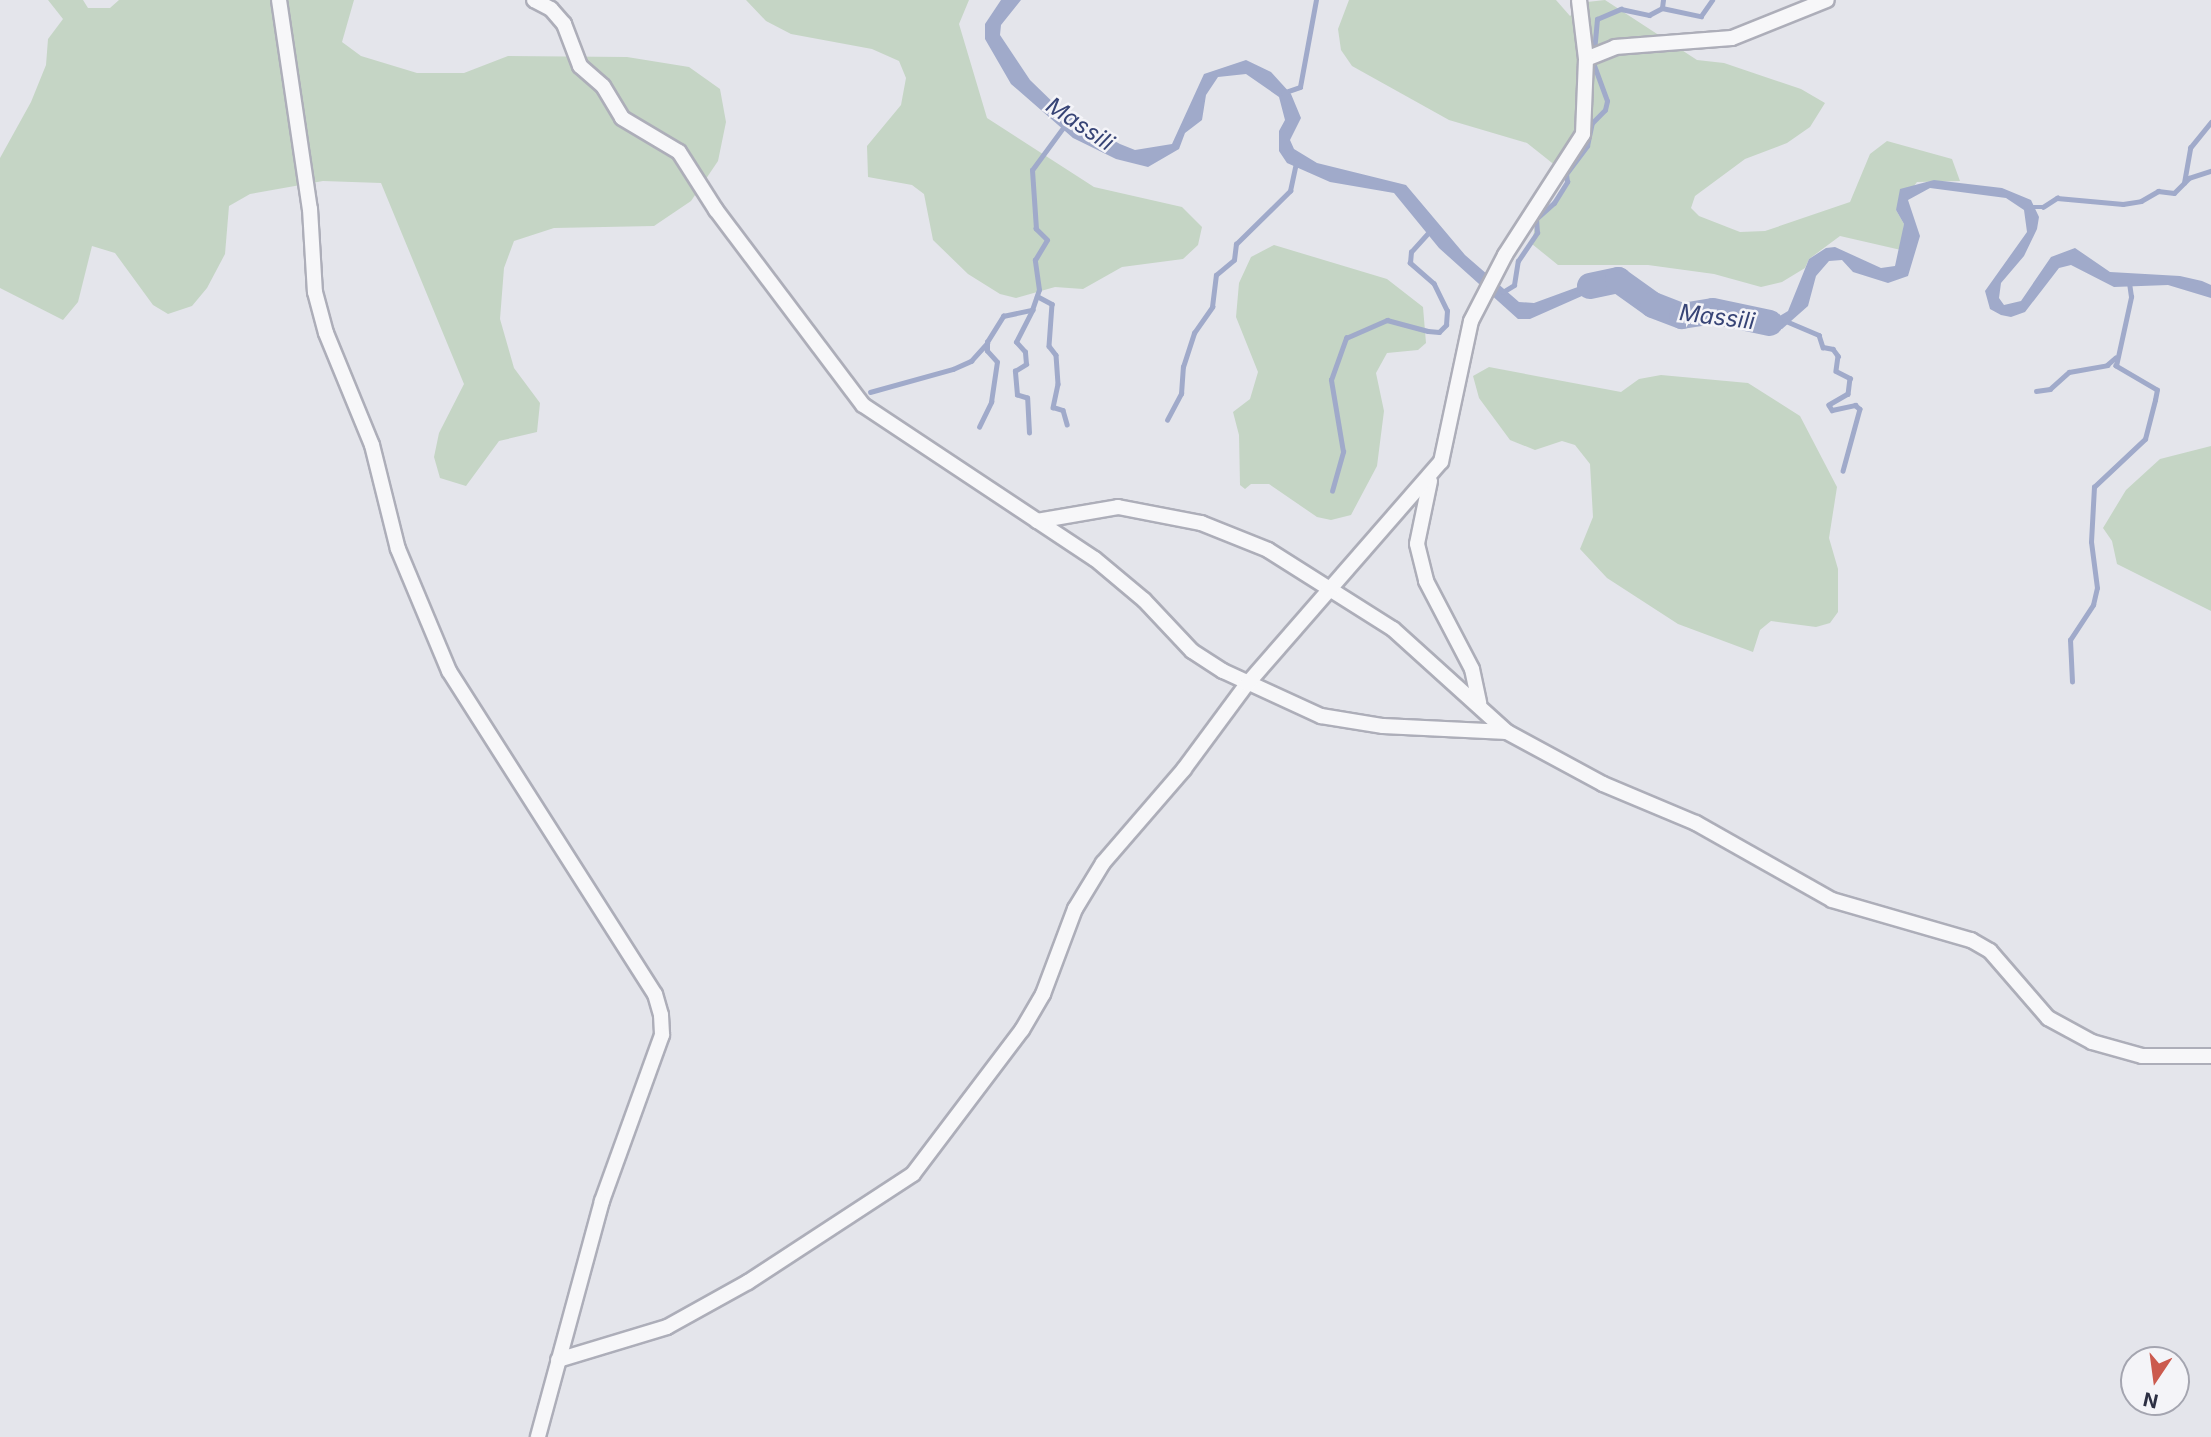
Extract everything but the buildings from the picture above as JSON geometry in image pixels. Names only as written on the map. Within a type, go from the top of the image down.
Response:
[{"type":"street","points":[[279,0],[310,209],[316,292],[326,333],[372,445],[398,549],[449,671],[648,982],[662,1015],[663,1035],[602,1201],[538,1437]]},
{"type":"street","points":[[534,0],[564,24],[580,66],[603,86],[622,118],[679,152],[716,210],[863,405],[1095,559],[1144,600],[1192,651],[1247,684],[1321,716],[1383,726],[1507,732]]},
{"type":"street","points":[[558,1360],[667,1327],[748,1282],[913,1174],[1022,1030],[1042,994],[1075,909],[1103,863],[1184,769],[1247,684],[1441,462],[1451,429],[1471,321],[1521,228],[1583,134],[1586,59],[1578,0]]},
{"type":"street","points":[[1586,59],[1615,47],[1732,38],[1827,0]]},
{"type":"street","points":[[1431,476],[1417,544],[1426,581],[1472,669],[1479,703]]},
{"type":"street","points":[[1037,521],[1118,507],[1201,523],[1268,550],[1331,587],[1393,629],[1479,703],[1507,732],[1603,784],[1696,823],[1832,900],[1971,940],[1990,951],[2048,1018],[2092,1042],[2142,1056],[2211,1056]]},
{"type":"green space","points":[[48,0],[83,0],[88,8],[110,8],[119,0],[354,0],[342,42],[361,56],[417,73],[464,73],[508,56],[627,57],[689,67],[720,89],[726,122],[718,161],[691,201],[654,226],[554,228],[514,241],[504,268],[500,319],[514,368],[540,403],[537,432],[499,441],[466,486],[440,478],[434,457],[439,433],[464,384],[381,183],[323,181],[250,194],[229,206],[225,254],[207,288],[192,306],[168,314],[153,305],[115,253],[92,246],[78,302],[63,320],[0,288],[0,158],[31,102],[46,65],[48,39],[63,19]]},
{"type":"green space","points":[[746,0],[969,0],[959,24],[987,118],[1094,187],[1182,207],[1202,227],[1198,245],[1183,259],[1122,267],[1083,289],[1055,287],[1016,298],[1000,294],[968,274],[933,240],[924,194],[912,185],[868,177],[867,146],[901,105],[906,78],[899,61],[872,49],[791,34],[766,21]]},
{"type":"green space","points":[[1349,0],[1556,0],[1570,16],[1587,2],[1605,0],[1697,60],[1724,63],[1801,89],[1825,103],[1810,127],[1787,143],[1745,159],[1695,196],[1691,208],[1699,216],[1740,232],[1765,231],[1850,202],[1870,154],[1887,141],[1952,159],[1960,181],[1917,182],[1896,210],[1904,224],[1901,250],[1840,236],[1809,259],[1805,268],[1782,282],[1761,287],[1714,274],[1648,265],[1558,265],[1532,244],[1536,219],[1554,203],[1567,182],[1566,174],[1527,143],[1449,120],[1352,66],[1341,50],[1338,29]]},
{"type":"green space","points":[[1274,245],[1387,279],[1423,307],[1426,343],[1418,350],[1387,353],[1376,373],[1384,411],[1377,466],[1351,515],[1331,520],[1317,517],[1269,484],[1251,484],[1245,489],[1240,485],[1239,435],[1233,412],[1250,399],[1258,372],[1236,317],[1239,283],[1251,257]]},
{"type":"green space","points":[[1489,367],[1621,392],[1639,379],[1661,375],[1748,383],[1800,416],[1837,487],[1829,538],[1838,569],[1838,612],[1830,623],[1816,627],[1771,621],[1760,630],[1753,652],[1678,624],[1607,578],[1580,549],[1593,517],[1590,464],[1575,445],[1562,441],[1535,450],[1510,440],[1479,398],[1473,376]]},
{"type":"green space","points":[[2211,446],[2211,611],[2117,564],[2112,541],[2103,528],[2126,490],[2160,459]]},
{"type":"water","points":[[1001,0],[1021,0],[1001,25],[1000,35],[1030,80],[1065,114],[1120,144],[1135,150],[1172,144],[1204,74],[1246,60],[1271,72],[1291,94],[1301,118],[1290,140],[1294,149],[1317,163],[1406,185],[1465,255],[1519,302],[1534,303],[1616,273],[1624,279],[1621,287],[1591,292],[1530,319],[1518,319],[1439,248],[1394,193],[1330,182],[1287,163],[1279,151],[1279,131],[1285,120],[1279,97],[1246,74],[1218,77],[1206,95],[1202,120],[1185,133],[1179,149],[1148,167],[1116,159],[1073,138],[1011,84],[985,39],[985,24]]},
{"type":"water","points":[[1934,180],[2002,188],[2031,200],[2039,217],[2037,229],[2024,256],[2001,283],[1999,298],[2004,305],[2021,301],[2051,257],[2075,248],[2110,272],[2180,276],[2202,281],[2211,285],[2211,298],[2168,285],[2114,287],[2071,265],[2059,268],[2025,312],[2011,317],[2001,315],[1990,309],[1985,291],[2027,232],[2024,210],[2006,198],[1930,188],[1908,200],[1920,236],[1908,276],[1888,283],[1853,272],[1842,260],[1829,261],[1816,276],[1808,306],[1782,329],[1760,330],[1728,322],[1740,314],[1778,317],[1788,311],[1809,259],[1826,248],[1835,247],[1881,268],[1895,266],[1904,224],[1896,210],[1900,189]]},
{"type":"waterway","points":[[1283,93],[1300,87],[1316,0]]},
{"type":"waterway","points":[[1503,292],[1514,285],[1518,261],[1537,233],[1536,219],[1554,203],[1567,182],[1566,174],[1587,146],[1592,123],[1605,110],[1607,101],[1593,63],[1597,19],[1621,9],[1649,15],[1662,8],[1663,0]]},
{"type":"waterway","points":[[1662,8],[1701,16],[1712,0]]},
{"type":"waterway","points":[[2184,183],[2190,148],[2211,122]]},
{"type":"waterway","points":[[979,427],[991,402],[997,362],[987,351],[987,342],[1003,316],[1032,310],[1039,290],[1035,260],[1047,240],[1036,229],[1032,170],[1065,125]]},
{"type":"waterway","points":[[1167,420],[1181,394],[1183,367],[1194,333],[1212,307],[1216,275],[1234,260],[1236,244],[1290,191],[1296,163]]},
{"type":"waterway","points":[[2029,207],[2043,207],[2057,198],[2123,204],[2141,201],[2158,191],[2174,193],[2189,178],[2211,171]]},
{"type":"waterway","points":[[1332,491],[1343,452],[1331,380],[1346,338],[1387,320],[1439,332],[1446,325],[1447,311],[1434,284],[1410,263],[1411,252],[1431,230]]},
{"type":"waterway","name":"Massili","points":[[1590,286],[1618,280],[1653,305],[1682,316],[1713,311],[1770,323]]},
{"type":"waterway","points":[[2072,682],[2070,640],[2093,605],[2097,588],[2091,542],[2094,487],[2145,439],[2157,390],[2116,366],[2131,297],[2129,283]]},
{"type":"waterway","points":[[1037,296],[1052,304],[1049,346],[1056,355],[1058,384],[1053,407],[1063,410],[1067,424]]},
{"type":"waterway","points":[[1029,433],[1027,398],[1017,395],[1015,371],[1026,364],[1025,352],[1016,342],[1032,310]]},
{"type":"waterway","points":[[1786,321],[1819,335],[1823,347],[1833,349],[1838,356],[1836,371],[1850,378],[1848,394],[1829,405],[1832,410],[1855,405],[1860,409],[1843,471]]},
{"type":"waterway","points":[[870,392],[953,369],[971,361],[987,343]]},
{"type":"waterway","points":[[2036,391],[2050,389],[2069,372],[2107,365],[2115,358]]}]
